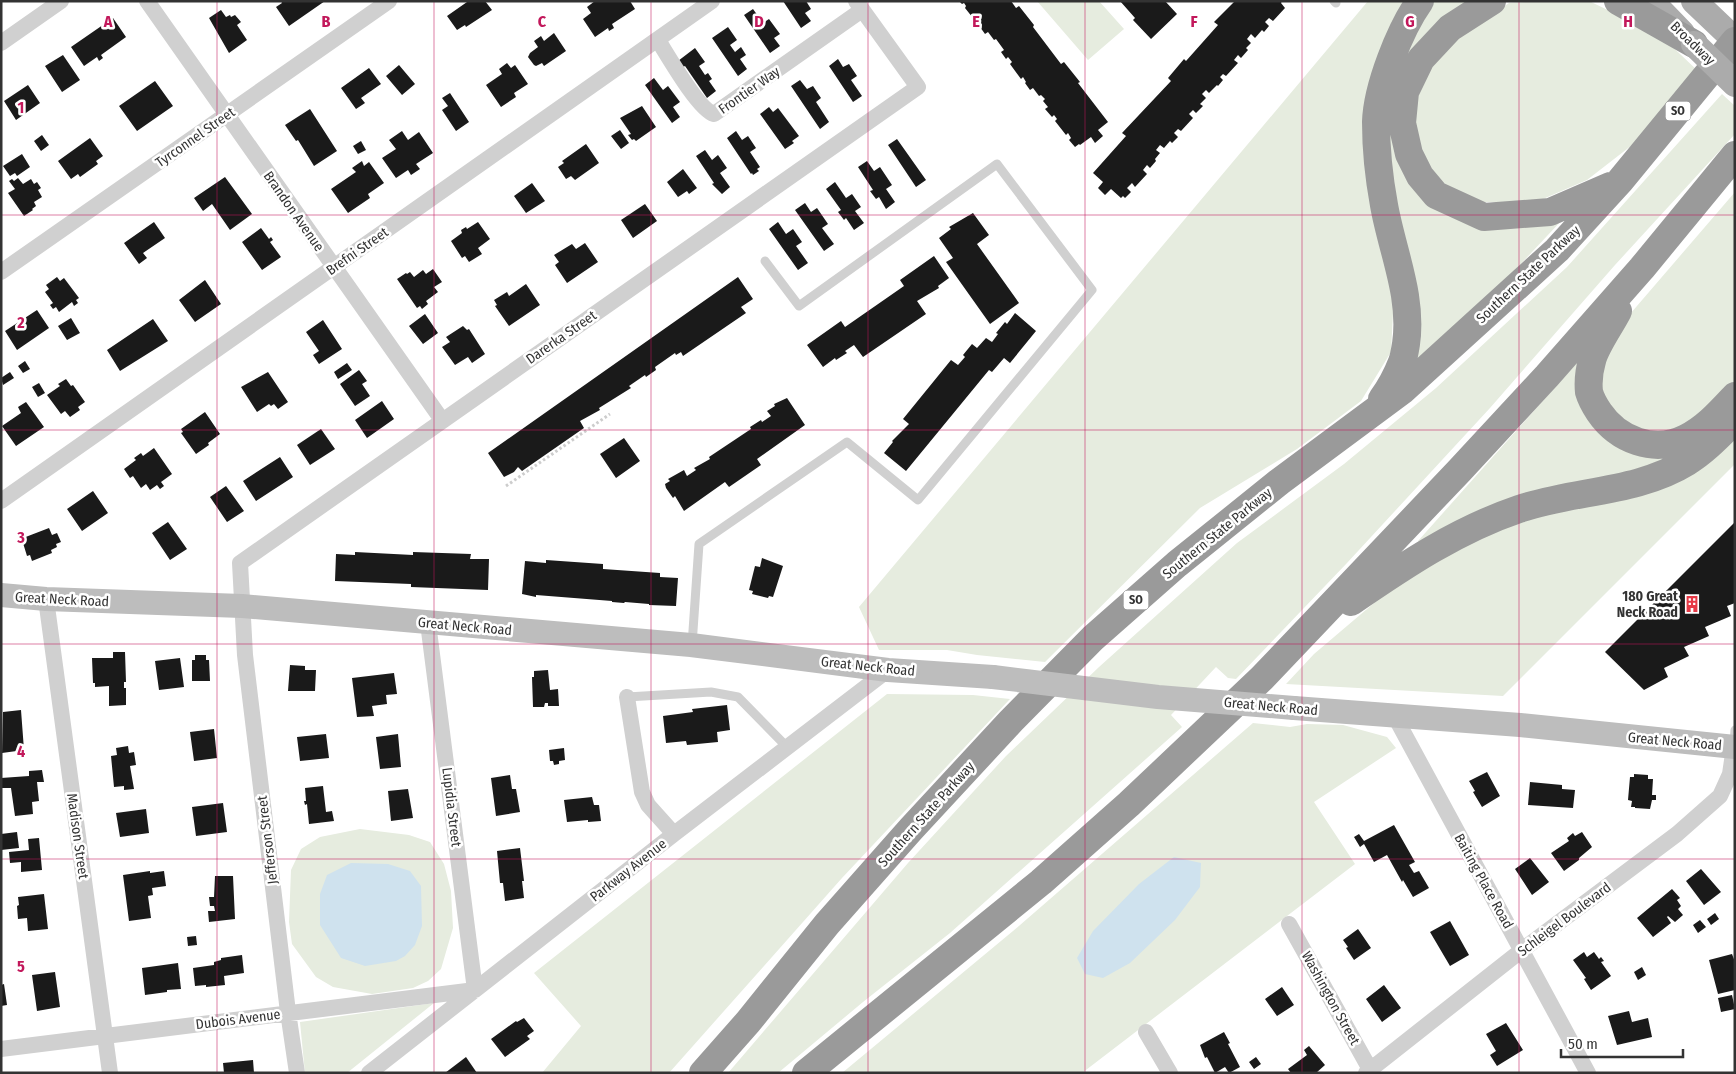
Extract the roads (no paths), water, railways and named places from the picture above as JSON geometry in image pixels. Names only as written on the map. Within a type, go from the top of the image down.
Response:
[{"type":"highway","points":[[1373,413],[1390,388],[1403,361],[1408,329],[1406,298],[1384,207],[1378,164],[1376,120],[1384,81],[1397,44],[1412,12],[1420,1]]},
{"type":"highway","points":[[1492,1],[1450,28],[1421,59],[1405,92],[1402,123],[1409,154],[1420,176],[1436,195],[1484,217],[1550,212],[1620,181]]},
{"type":"highway","points":[[1618,1],[1694,44]]},
{"type":"highway","name":"Southern State Parkway","points":[[703,1073],[748,1022],[827,924],[911,829],[1011,721],[1092,638],[1177,564],[1279,482],[1403,390],[1557,250],[1620,181],[1729,35]]},
{"type":"highway","points":[[806,1073],[1041,882],[1189,749],[1308,631],[1473,457],[1642,268],[1735,155]]},
{"type":"highway","points":[[1642,268],[1592,360],[1589,392],[1594,406],[1619,434],[1649,445],[1664,444],[1684,439],[1700,430],[1735,396]]},
{"type":"highway","points":[[1308,631],[1402,567],[1461,533],[1493,518],[1536,504],[1642,482],[1665,474],[1707,448],[1735,420]]},
{"type":"main road","name":"Broadway","points":[[1651,1],[1735,84]]},
{"type":"main road","points":[[1694,1],[1729,35]]},
{"type":"main road","name":"Great Neck Road","points":[[3,594],[46,599],[242,606],[692,645],[888,670],[974,674],[1158,697],[1734,741]]},
{"type":"street","points":[[1,43],[61,1]]},
{"type":"street","name":"Brandon Avenue","points":[[147,1],[442,420]]},
{"type":"street","name":"Tyrconnel Street","points":[[1,272],[389,1]]},
{"type":"street","name":"Brefni Street","points":[[1,501],[712,1]]},
{"type":"street","name":"Frontier Way","points":[[658,40],[698,100],[708,113],[714,114],[859,6],[918,87]]},
{"type":"street","name":"Darerka Street","points":[[242,606],[240,563],[918,87]]},
{"type":"street","name":"Madison Street","points":[[46,599],[110,1073]]},
{"type":"street","name":"Jefferson Street","points":[[242,606],[244,655],[297,1073]]},
{"type":"street","name":"Lupidia Street","points":[[428,623],[476,990]]},
{"type":"street","name":"Parkway Avenue","points":[[369,1073],[674,834],[888,670]]},
{"type":"street","points":[[627,697],[642,792],[648,805],[674,834]]},
{"type":"street","name":"Baiting Place Road","points":[[1394,715],[1588,1073]]},
{"type":"street","name":"Schleigel Boulevard","points":[[1370,1072],[1522,950],[1677,834],[1720,796],[1730,774],[1734,741]]},
{"type":"street","name":"Washington Street","points":[[1289,924],[1370,1072]]},
{"type":"street","name":"Dubois Avenue","points":[[1,1048],[476,990]]},
{"type":"street","points":[[1146,1032],[1170,1073]]},
{"type":"lane","points":[[692,645],[699,544],[847,442],[918,500],[1092,290],[997,164],[799,306],[765,261]]},
{"type":"lane","points":[[627,697],[711,692],[738,697],[788,748]]},
{"type":"water","points":[[1174,857],[1201,863],[1200,887],[1175,920],[1130,963],[1103,978],[1085,974],[1077,958],[1093,931],[1139,884]]},
{"type":"water","points":[[351,863],[388,864],[410,871],[421,886],[422,926],[415,945],[405,956],[396,961],[365,966],[341,958],[320,925],[320,894],[327,875]]},
{"type":"place","name":"180 Great Neck Road","points":[[1692,604]]}]
